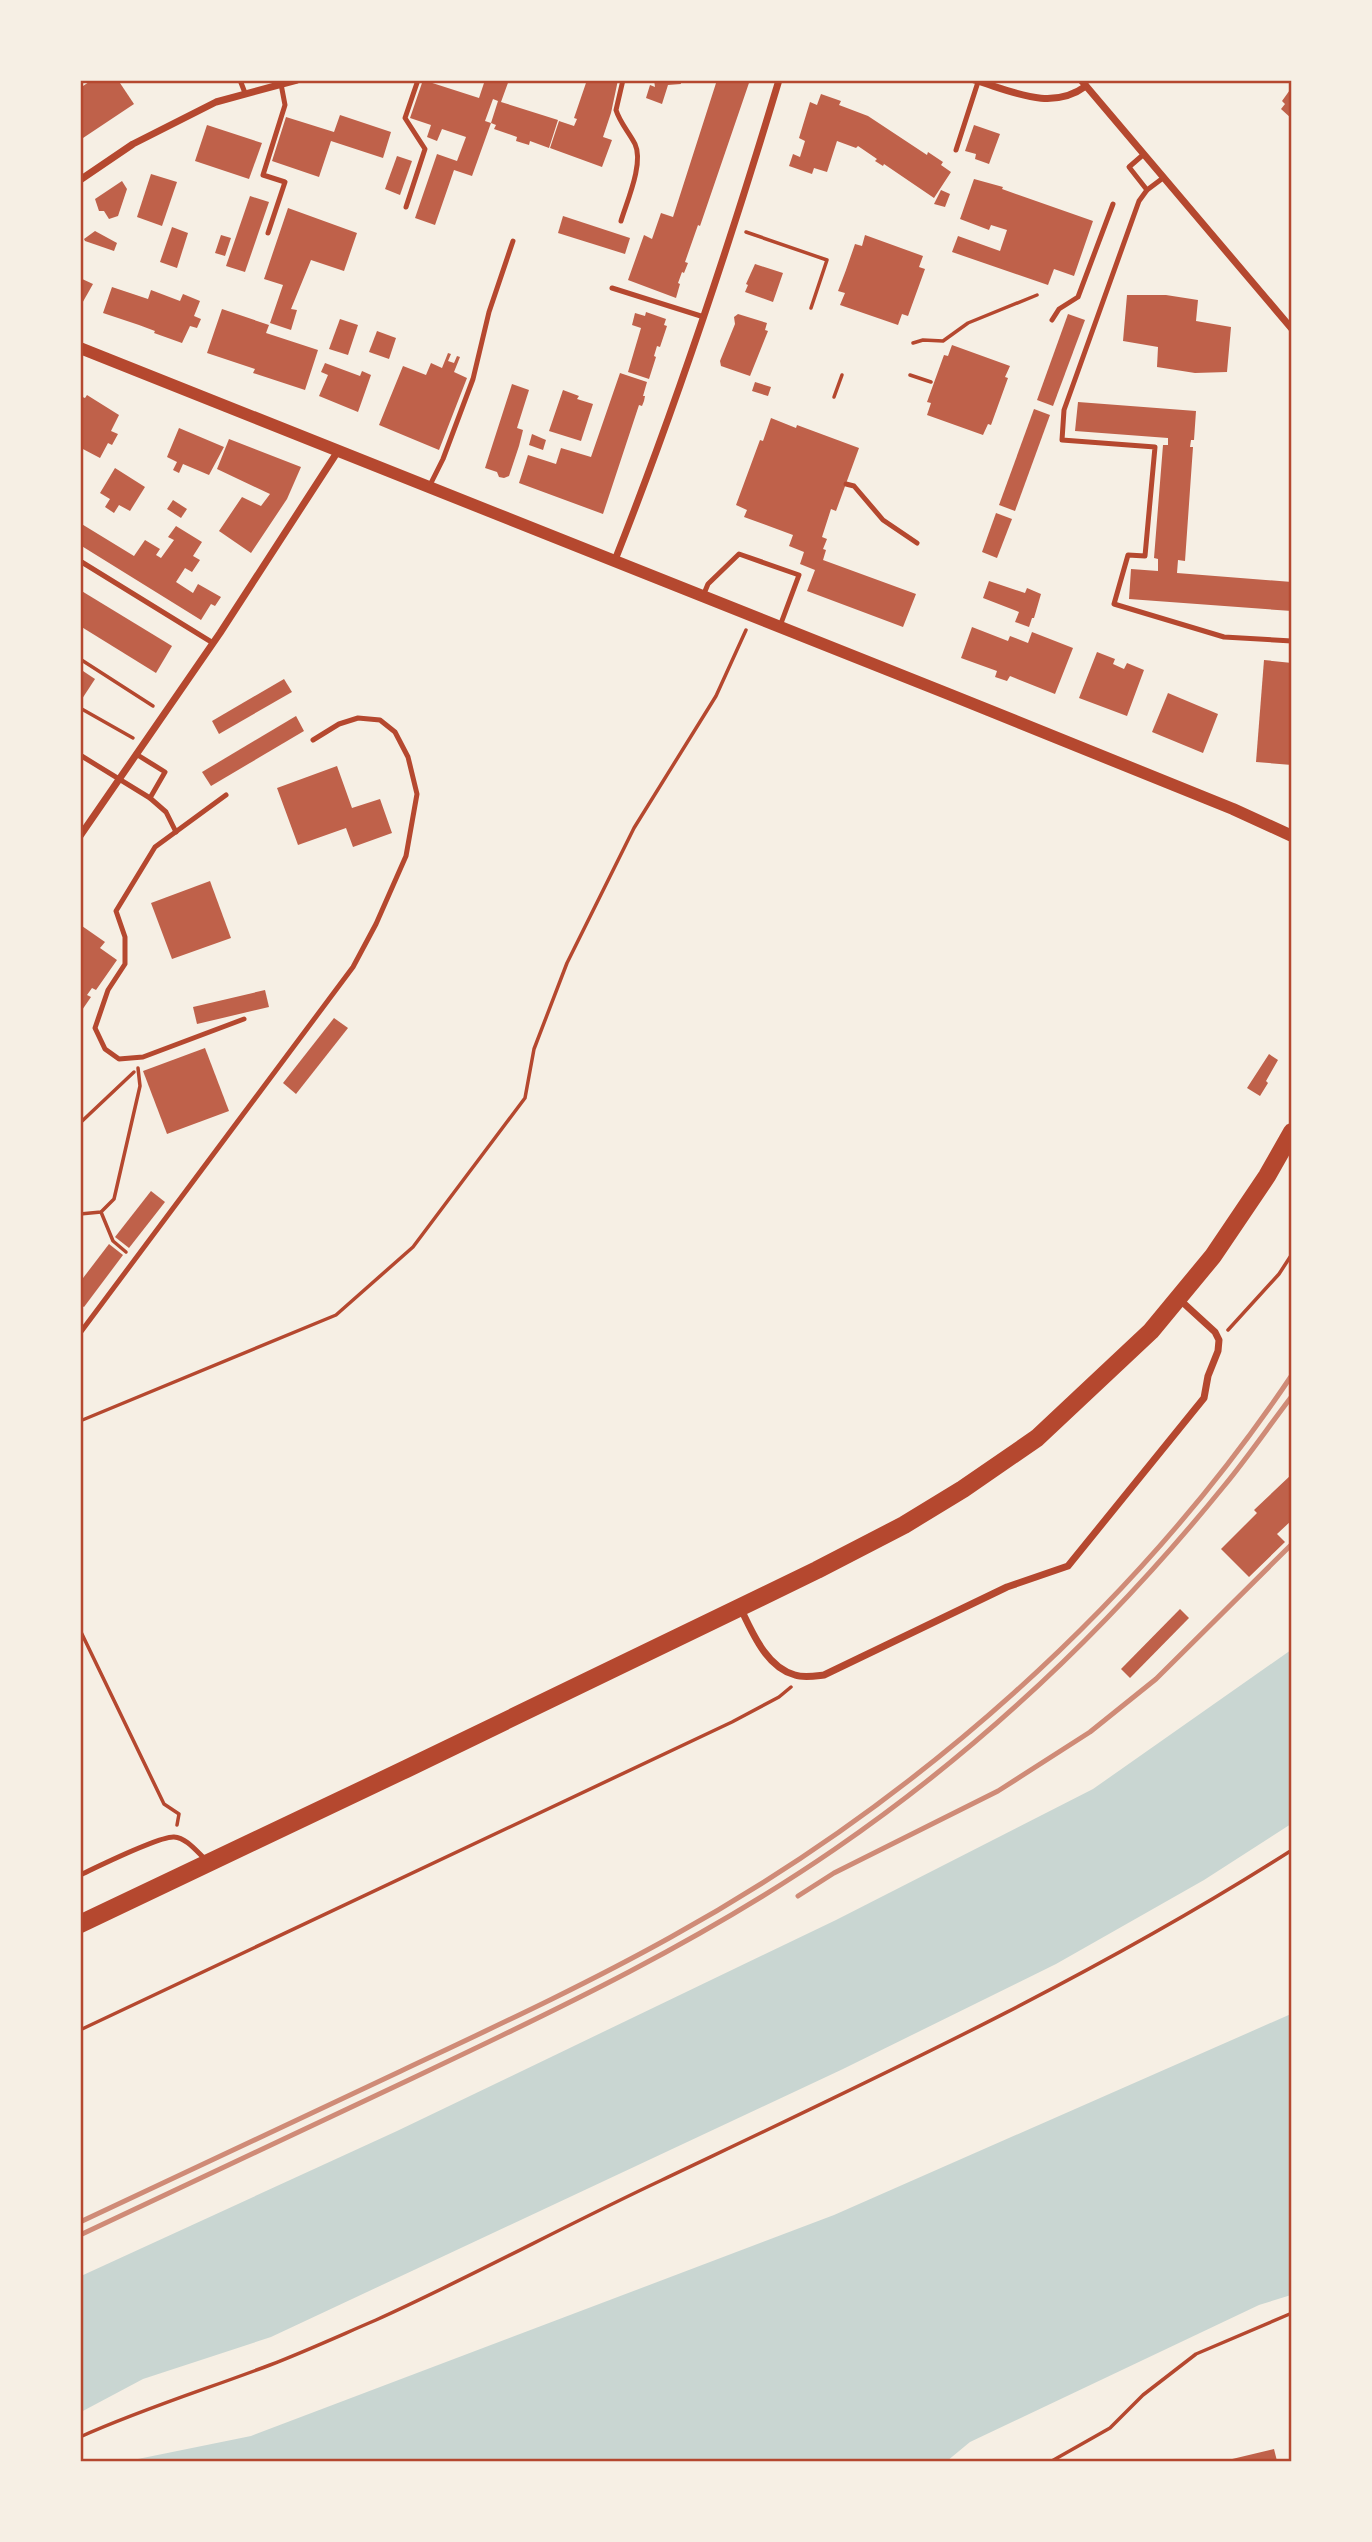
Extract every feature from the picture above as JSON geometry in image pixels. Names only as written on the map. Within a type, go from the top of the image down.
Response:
[{"type":"main road","points":[[80,1924],[740,1607],[904,1525],[963,1489],[1037,1438],[1151,1331],[1213,1256],[1267,1176],[1292,1132]]},
{"type":"street","points":[[80,180],[132,144],[215,102],[297,80]]},
{"type":"street","points":[[615,560],[704,317],[779,80]]},
{"type":"street","points":[[976,81],[1036,98],[1051,99],[1074,95],[1084,83],[1292,329]]},
{"type":"street","points":[[80,348],[1233,808],[1292,836]]},
{"type":"street","points":[[80,836],[213,643],[338,451]]},
{"type":"street","points":[[740,1607],[751,1630],[775,1666],[797,1676],[824,1675],[1007,1587],[1069,1566],[1204,1398],[1220,1340],[1215,1332],[1178,1298]]},
{"type":"lane","points":[[240,80],[245,93]]},
{"type":"lane","points":[[406,207],[425,149],[405,118],[418,80]]},
{"type":"lane","points":[[621,220],[638,156],[636,146],[616,110],[623,80]]},
{"type":"lane","points":[[956,150],[976,81]]},
{"type":"lane","points":[[268,233],[285,182],[263,175],[285,105],[281,84]]},
{"type":"lane","points":[[1143,155],[1129,167],[1147,190]]},
{"type":"lane","points":[[1163,178],[1147,190],[1139,201],[1064,411],[1062,440],[1155,447],[1145,556],[1128,555],[1114,604],[1224,637],[1292,641]]},
{"type":"lane","points":[[1052,320],[1059,309],[1078,297],[1113,204]]},
{"type":"lane","points":[[429,487],[443,460],[473,379],[489,313],[513,241]]},
{"type":"lane","points":[[612,288],[704,317]]},
{"type":"lane","points":[[846,484],[854,486],[883,520],[917,542]]},
{"type":"lane","points":[[703,596],[708,584],[739,554],[799,575],[780,626]]},
{"type":"lane","points":[[80,561],[213,643]]},
{"type":"lane","points":[[80,1333],[353,967],[376,924],[406,856],[417,794],[408,757],[396,732],[380,720],[358,718],[339,724],[313,740]]},
{"type":"lane","points":[[136,754],[165,772],[150,797]]},
{"type":"lane","points":[[80,755],[150,797],[166,813],[176,832]]},
{"type":"lane","points":[[226,795],[155,847],[116,911],[125,937],[125,964],[108,990],[94,1028],[105,1049],[119,1059],[143,1057],[244,1020]]},
{"type":"lane","points":[[80,1875],[122,1855],[173,1837],[185,1841],[208,1862]]},
{"type":"path","points":[[734,228],[827,260],[811,307]]},
{"type":"path","points":[[913,343],[923,340],[943,341],[968,323],[1037,295]]},
{"type":"path","points":[[835,397],[842,375]]},
{"type":"path","points":[[910,375],[931,382]]},
{"type":"path","points":[[80,1421],[335,1315],[413,1247],[526,1098],[534,1049],[567,963],[628,841],[716,696],[751,615]]},
{"type":"path","points":[[80,659],[164,713]]},
{"type":"path","points":[[80,708],[142,744]]},
{"type":"path","points":[[80,1123],[138,1068],[143,1057]]},
{"type":"path","points":[[80,1214],[101,1212],[117,1191],[140,1086],[138,1068]]},
{"type":"path","points":[[101,1212],[113,1241],[135,1259]]},
{"type":"path","points":[[1220,1340],[1279,1274],[1292,1254]]},
{"type":"path","points":[[80,1630],[164,1804],[179,1814],[173,1837]]},
{"type":"path","points":[[80,2030],[732,1722],[779,1697],[791,1687],[797,1676]]},
{"type":"path","points":[[80,2437],[116,2421],[273,2364],[379,2318],[848,2091],[1088,1970],[1217,1898],[1292,1850]]},
{"type":"path","points":[[1050,2462],[1110,2428],[1143,2395],[1196,2354],[1292,2313]]},
{"type":"shaded area","points":[[1291,1650],[1291,1824],[1204,1880],[1056,1964],[843,2069],[271,2337],[143,2379],[81,2412],[81,2276],[397,2131],[836,1920],[1093,1789]]},
{"type":"shaded area","points":[[1291,2014],[1291,2295],[1259,2305],[970,2442],[947,2461],[128,2461],[251,2436],[834,2215]]},
{"type":"building","points":[[92,80],[118,80],[134,104],[80,140],[80,88]]},
{"type":"building","points":[[423,80],[479,98],[485,80],[509,80],[501,102],[558,120],[549,148],[530,141],[529,145],[516,141],[517,137],[494,129],[496,125],[491,123],[472,176],[454,170],[435,225],[415,218],[437,154],[457,161],[466,137],[442,129],[437,141],[427,137],[431,125],[410,118]],"holes":[[[493,99],[498,101],[491,123],[485,121]]]},
{"type":"building","points":[[587,80],[618,80],[603,137],[612,140],[602,167],[550,148],[559,121],[574,126],[577,119],[574,118]]},
{"type":"building","points":[[654,80],[680,80],[681,84],[668,85],[662,104],[646,98],[650,85],[655,87]]},
{"type":"building","points":[[717,80],[750,80],[685,262],[688,263],[678,283],[680,284],[676,298],[628,280],[644,235],[652,239],[661,213],[673,217]]},
{"type":"building","points":[[1292,87],[1292,119],[1281,109],[1285,104],[1282,101]]},
{"type":"building","points":[[821,94],[841,101],[839,105],[868,116],[927,155],[928,152],[943,162],[941,165],[951,172],[934,198],[884,164],[883,166],[875,161],[877,159],[858,146],[856,148],[837,141],[827,172],[814,168],[812,174],[789,166],[793,154],[800,157],[805,141],[799,138],[810,102],[817,105]]},
{"type":"building","points":[[340,115],[391,132],[383,158],[331,141],[319,177],[272,161],[286,117],[334,132]]},
{"type":"building","points":[[207,125],[262,143],[249,179],[195,161]]},
{"type":"building","points":[[974,125],[1000,134],[989,164],[975,159],[976,154],[965,151]]},
{"type":"building","points":[[397,156],[412,161],[400,195],[385,189]]},
{"type":"building","points":[[151,174],[177,182],[162,226],[137,217]]},
{"type":"building","points":[[974,179],[1003,187],[1002,189],[1093,221],[1074,276],[1054,269],[1048,285],[952,252],[958,236],[1000,251],[1007,230],[991,225],[989,230],[960,219]]},
{"type":"building","points":[[122,181],[127,189],[118,216],[109,219],[104,211],[99,211],[95,199]]},
{"type":"building","points":[[941,190],[950,194],[945,207],[934,204]]},
{"type":"building","points":[[250,196],[269,202],[245,272],[226,266]]},
{"type":"building","points":[[288,208],[357,233],[344,271],[311,260],[291,309],[297,310],[291,330],[270,323],[283,285],[264,279]]},
{"type":"building","points":[[563,216],[630,238],[625,254],[558,233]]},
{"type":"building","points":[[172,227],[188,233],[177,268],[160,262]]},
{"type":"building","points":[[95,231],[117,243],[114,251],[85,241],[84,239]]},
{"type":"building","points":[[221,235],[231,238],[225,256],[215,253]]},
{"type":"building","points":[[865,235],[923,256],[919,267],[925,269],[908,316],[902,314],[898,325],[840,305],[845,293],[838,291],[855,244],[862,246]]},
{"type":"building","points":[[755,264],[783,273],[773,302],[745,292]]},
{"type":"building","points":[[80,278],[93,284],[80,307]]},
{"type":"building","points":[[112,287],[148,299],[151,290],[180,301],[183,294],[200,301],[194,316],[201,319],[197,328],[190,326],[182,343],[154,333],[155,331],[103,313]]},
{"type":"building","points":[[1127,295],[1166,295],[1198,300],[1196,321],[1231,327],[1227,372],[1195,373],[1157,367],[1158,347],[1123,341]]},
{"type":"building","points":[[222,309],[269,325],[266,333],[318,350],[305,390],[253,373],[255,369],[207,353]]},
{"type":"building","points":[[646,312],[666,319],[664,325],[667,326],[660,347],[657,346],[649,379],[628,372],[641,328],[632,325],[635,313],[645,316]]},
{"type":"building","points":[[738,314],[767,323],[765,330],[768,331],[750,376],[721,366],[720,361],[735,324],[734,317]]},
{"type":"building","points":[[1068,314],[1085,320],[1053,406],[1037,400]]},
{"type":"building","points":[[340,319],[358,325],[348,355],[329,349]]},
{"type":"building","points":[[377,331],[396,338],[389,359],[369,352]]},
{"type":"building","points":[[952,345],[1010,366],[991,425],[988,424],[983,435],[927,415],[931,403],[927,402],[944,355],[948,356]]},
{"type":"building","points":[[448,353],[451,354],[448,361],[454,363],[457,356],[460,357],[454,372],[467,378],[439,450],[379,425],[403,366],[426,375],[431,363],[442,368]]},
{"type":"building","points":[[325,363],[360,376],[362,371],[371,375],[358,412],[319,396],[328,375],[321,372]]},
{"type":"building","points":[[620,373],[647,382],[644,401],[642,406],[639,405],[603,514],[519,483],[528,455],[556,464],[561,448],[591,457]]},
{"type":"building","points":[[755,382],[771,387],[768,396],[752,391]]},
{"type":"building","points":[[512,384],[529,390],[517,428],[523,430],[519,446],[509,476],[504,478],[485,468]]},
{"type":"building","points":[[563,390],[579,396],[577,399],[593,404],[581,441],[549,431]]},
{"type":"building","points":[[87,395],[119,415],[111,431],[118,434],[112,445],[108,443],[100,458],[81,448],[83,442],[80,441],[80,396],[85,398]]},
{"type":"building","points":[[1078,402],[1196,411],[1194,440],[1191,440],[1190,447],[1193,447],[1185,561],[1178,560],[1177,573],[1292,582],[1292,611],[1129,599],[1131,569],[1158,571],[1158,559],[1154,558],[1163,445],[1168,445],[1168,438],[1075,431]]},
{"type":"building","points":[[1034,409],[1050,415],[1015,511],[999,505]]},
{"type":"building","points":[[771,418],[859,448],[836,511],[831,509],[822,537],[827,539],[823,560],[916,594],[903,627],[807,591],[815,570],[800,564],[804,552],[789,546],[793,535],[744,517],[747,510],[736,505]]},
{"type":"building","points":[[179,428],[224,447],[209,475],[183,464],[179,473],[173,470],[177,462],[167,457]]},
{"type":"building","points":[[532,434],[546,440],[543,450],[529,445]]},
{"type":"building","points":[[229,439],[301,467],[287,499],[251,553],[219,531],[242,497],[261,506],[270,494],[217,469]]},
{"type":"building","points":[[115,468],[145,487],[130,511],[119,505],[114,513],[105,507],[110,499],[100,493]]},
{"type":"building","points":[[173,500],[187,509],[181,518],[167,509]]},
{"type":"building","points":[[996,513],[1012,519],[997,558],[982,552]]},
{"type":"building","points":[[80,523],[134,556],[145,540],[160,549],[156,555],[161,558],[174,540],[168,537],[176,526],[202,542],[193,556],[200,560],[192,572],[185,568],[176,582],[193,593],[198,584],[221,597],[215,606],[211,604],[201,620],[80,545]]},
{"type":"building","points":[[989,581],[1025,593],[1027,588],[1041,594],[1029,627],[1015,622],[1019,612],[983,598]]},
{"type":"building","points":[[80,590],[172,646],[156,673],[80,626]]},
{"type":"building","points":[[972,627],[1008,641],[1010,636],[1028,643],[1032,632],[1073,648],[1055,694],[1010,676],[1007,681],[995,677],[997,671],[961,658]]},
{"type":"building","points":[[1097,652],[1115,659],[1113,664],[1124,669],[1127,663],[1144,670],[1127,716],[1079,698]]},
{"type":"building","points":[[1264,660],[1292,663],[1292,765],[1256,762]]},
{"type":"building","points":[[80,669],[95,679],[80,702]]},
{"type":"building","points":[[284,679],[292,692],[219,734],[212,721]]},
{"type":"building","points":[[1168,693],[1218,714],[1203,753],[1152,732]]},
{"type":"building","points":[[296,716],[304,731],[211,786],[202,772]]},
{"type":"building","points":[[337,766],[352,808],[380,799],[392,833],[353,847],[346,828],[298,845],[277,788]]},
{"type":"building","points":[[210,881],[231,938],[172,959],[151,903]]},
{"type":"building","points":[[82,926],[105,942],[100,948],[117,960],[96,990],[92,988],[87,995],[91,997],[80,1013]]},
{"type":"building","points":[[265,990],[269,1007],[197,1024],[193,1007]]},
{"type":"building","points":[[334,1018],[348,1028],[296,1094],[283,1083]]},
{"type":"building","points":[[205,1048],[229,1111],[167,1134],[143,1071]]},
{"type":"building","points":[[1269,1054],[1278,1060],[1260,1096],[1247,1088]]},
{"type":"building","points":[[151,1191],[165,1202],[129,1248],[115,1237]]},
{"type":"building","points":[[109,1244],[123,1255],[84,1307],[80,1305],[80,1282]]},
{"type":"building","points":[[1292,1474],[1292,1520],[1277,1534],[1285,1542],[1249,1577],[1221,1549],[1257,1513],[1254,1510]]},
{"type":"building","points":[[1180,1609],[1189,1618],[1130,1678],[1121,1669]]},
{"type":"building","points":[[1274,2449],[1277,2461],[1228,2461],[1228,2460]]},
{"type":"railway","points":[[80,2222],[604,1973],[761,1884],[849,1825],[934,1761],[1015,1692],[1091,1619],[1163,1542],[1231,1460],[1292,1375]]},
{"type":"railway","points":[[80,2235],[468,2052],[629,1972],[734,1913],[835,1849],[942,1769],[1043,1681],[1090,1635],[1181,1537],[1233,1475],[1292,1396]]},
{"type":"railway","points":[[798,1896],[834,1873],[998,1791],[1090,1732],[1156,1679],[1292,1544]]}]
